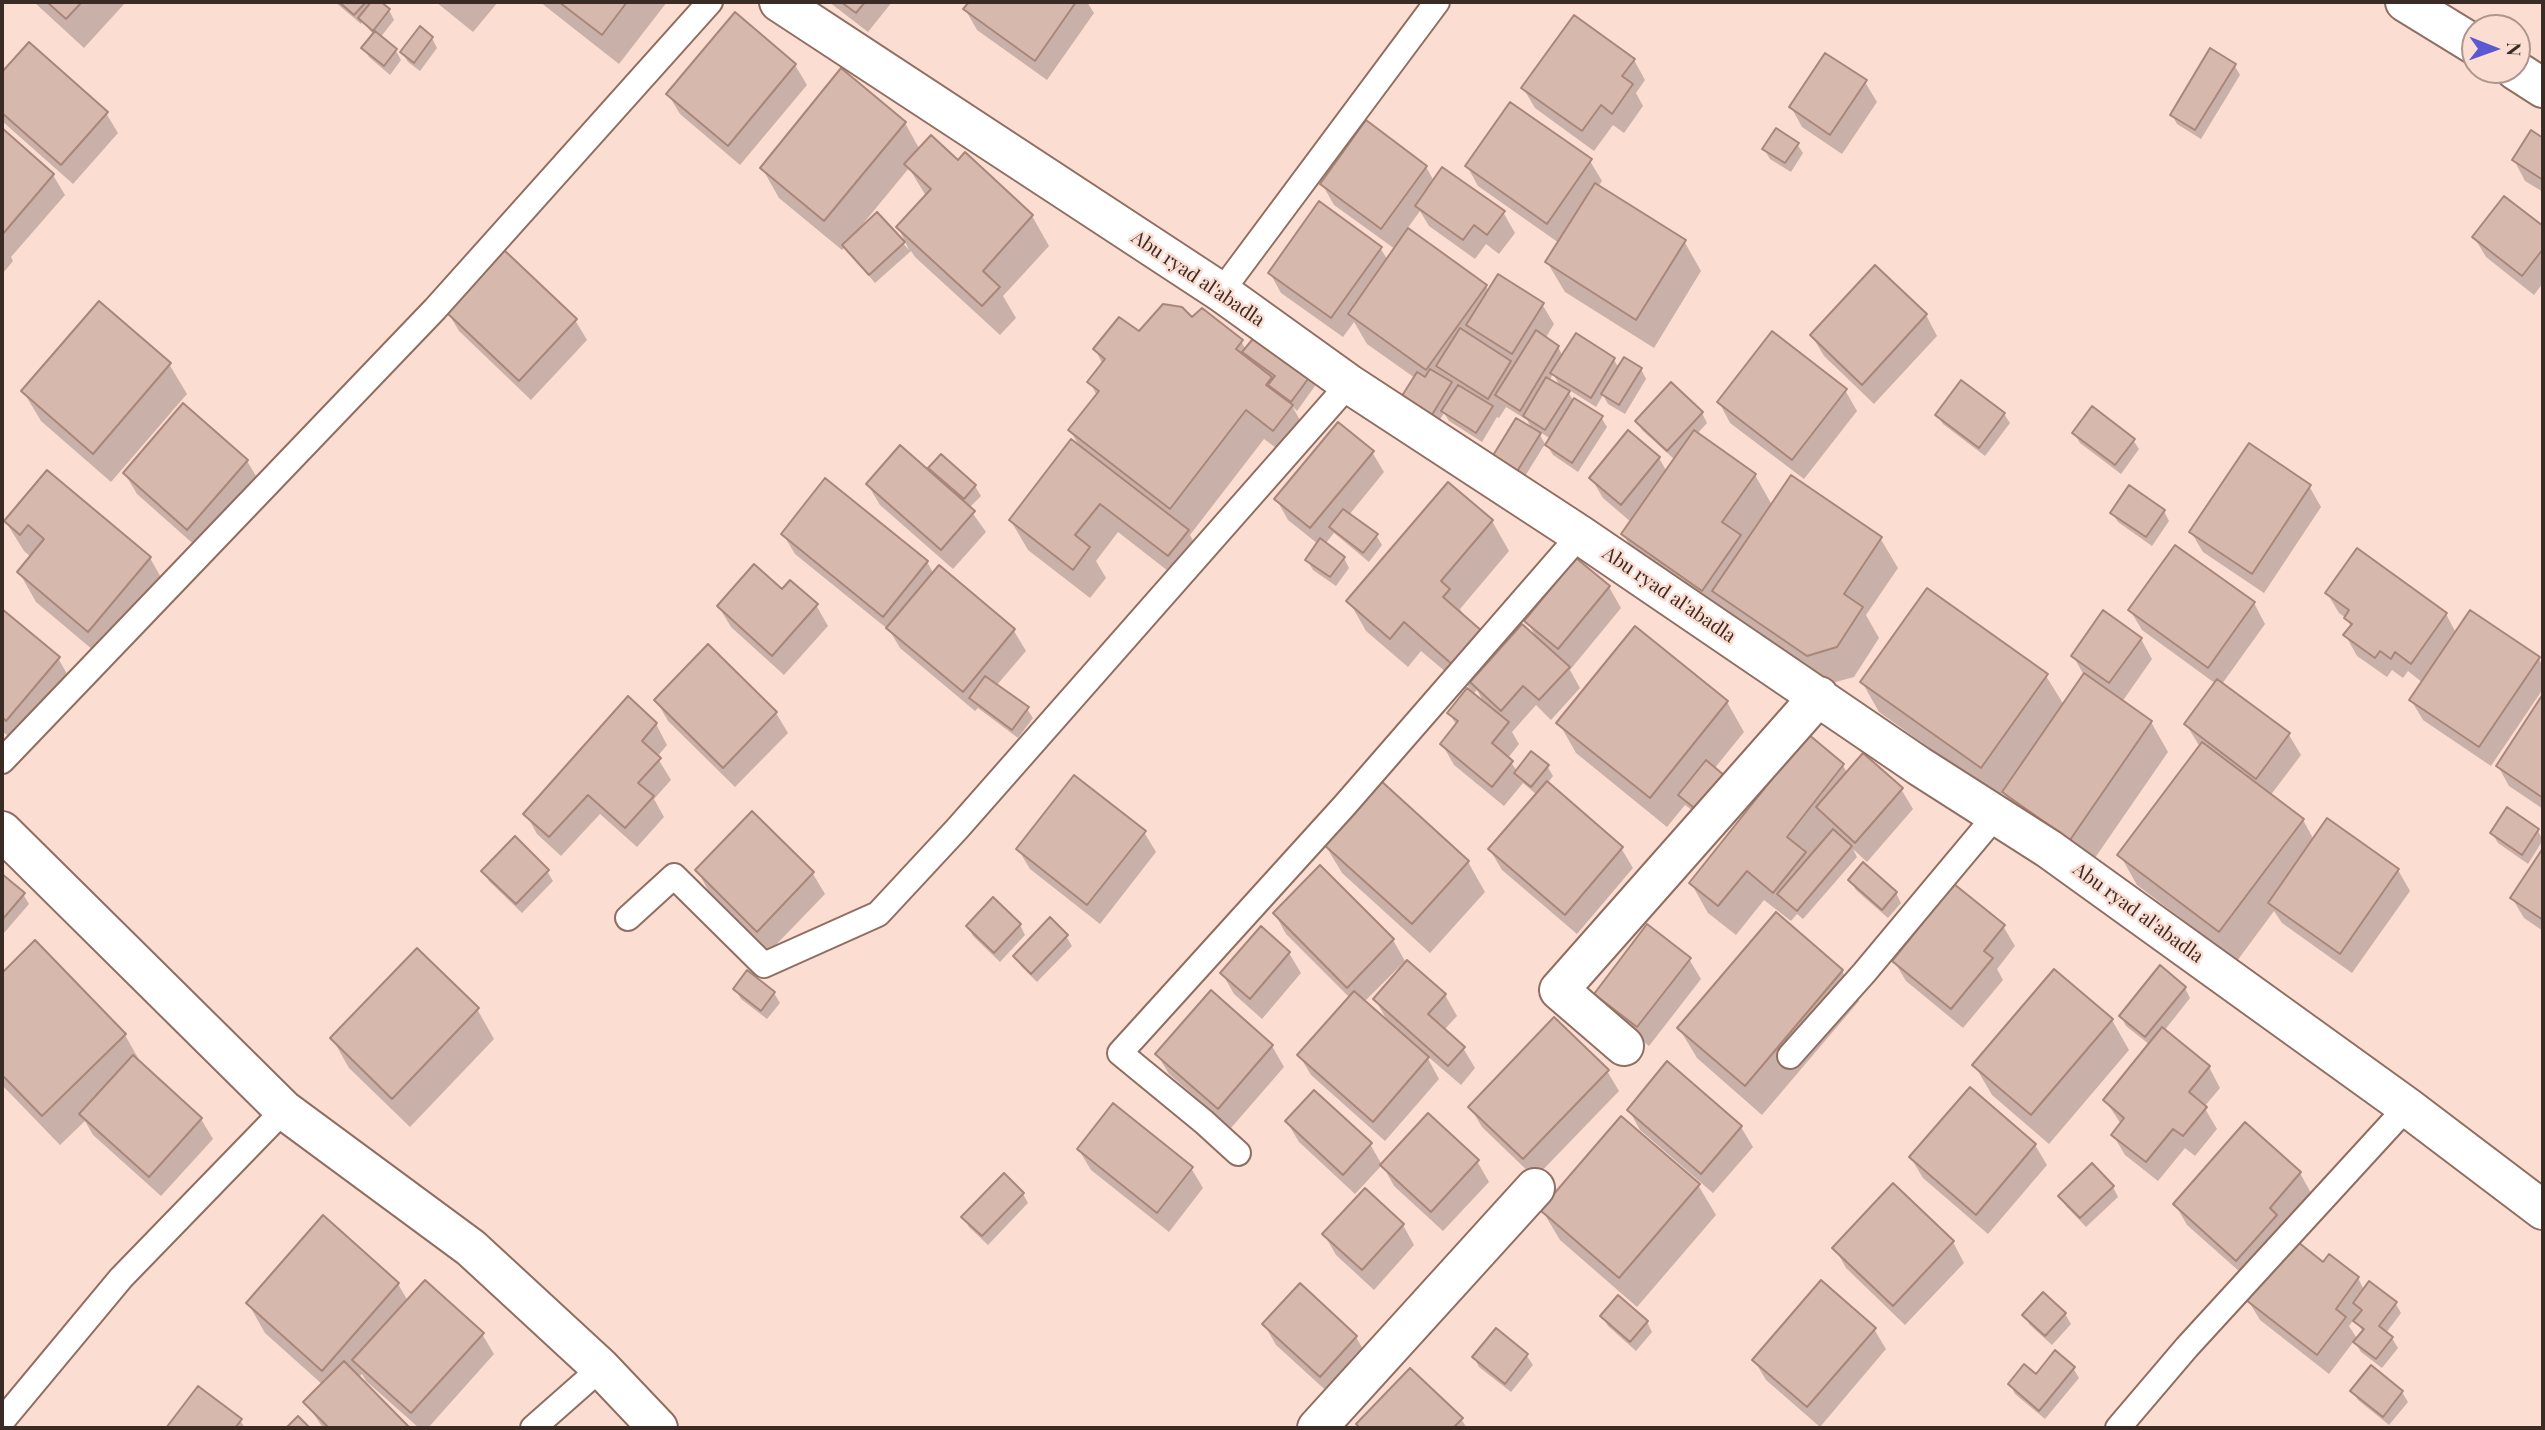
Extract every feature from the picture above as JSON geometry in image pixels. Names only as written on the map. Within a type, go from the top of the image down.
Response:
[{"type":"street","name":"Abu ryad al'abadla","points":[[779,2],[1221,292],[1349,384],[1580,535],[1919,766],[2049,849],[2407,1107],[2543,1210]]},
{"type":"street","points":[[2405,2],[2461,36]]},
{"type":"street","points":[[1624,1046],[1559,990],[1819,696]]},
{"type":"street","points":[[2,831],[284,1110],[471,1248],[601,1368],[658,1428]]},
{"type":"street","points":[[1317,1428],[1535,1188]]},
{"type":"lane","points":[[2,761],[435,309],[710,2]]},
{"type":"lane","points":[[1221,292],[1437,2]]},
{"type":"lane","points":[[628,918],[674,876],[764,965],[878,914],[957,830],[1349,384]]},
{"type":"lane","points":[[1238,1153],[1119,1053],[1345,805],[1580,535]]},
{"type":"lane","points":[[1790,1056],[1864,973],[1997,814]]},
{"type":"lane","points":[[2118,1428],[2187,1347],[2407,1107]]},
{"type":"lane","points":[[2,1421],[121,1278],[284,1110]]},
{"type":"lane","points":[[533,1428],[601,1368]]},
{"type":"building","points":[[47,2],[82,2],[66,19]]},
{"type":"building","points":[[339,2],[366,2],[354,15]]},
{"type":"building","points":[[371,2],[381,2],[390,9],[373,31],[358,18]]},
{"type":"building","points":[[559,2],[627,2],[602,35]]},
{"type":"building","points":[[841,2],[865,2],[856,13]]},
{"type":"building","points":[[969,2],[1076,2],[1035,61],[963,9]]},
{"type":"building","points":[[735,12],[796,64],[728,146],[666,94]]},
{"type":"building","points":[[1574,15],[1635,59],[1622,76],[1633,84],[1612,114],[1601,105],[1582,131],[1521,88]]},
{"type":"building","points":[[420,26],[433,37],[414,63],[400,52]]},
{"type":"building","points":[[375,31],[397,49],[384,66],[361,48]]},
{"type":"building","points":[[29,42],[108,112],[61,165],[2,113],[2,72]]},
{"type":"building","points":[[2210,48],[2236,64],[2195,130],[2170,115]]},
{"type":"building","points":[[1825,53],[1867,80],[1830,135],[1789,107]]},
{"type":"building","points":[[841,68],[906,122],[824,221],[760,168]]},
{"type":"building","points":[[1510,102],[1592,159],[1547,224],[1465,166]]},
{"type":"building","points":[[1366,120],[1427,166],[1381,229],[1320,184]]},
{"type":"building","points":[[2,128],[54,174],[2,235]]},
{"type":"building","points":[[1776,128],[1799,143],[1785,163],[1762,149]]},
{"type":"building","points":[[2531,130],[2543,138],[2543,180],[2512,160]]},
{"type":"building","points":[[931,135],[958,160],[965,152],[1033,215],[983,271],[1000,287],[982,306],[896,227],[931,189],[904,164]]},
{"type":"building","points":[[1442,167],[1505,211],[1487,235],[1474,225],[1463,240],[1415,206]]},
{"type":"building","points":[[1595,183],[1686,240],[1636,320],[1545,262]]},
{"type":"building","points":[[2504,196],[2543,226],[2543,249],[2522,276],[2472,237]]},
{"type":"building","points":[[1319,201],[1382,247],[1331,318],[1268,273]]},
{"type":"building","points":[[877,212],[905,242],[869,275],[842,245]]},
{"type":"building","points":[[1408,228],[1487,285],[1426,370],[1348,314]]},
{"type":"building","points":[[503,249],[577,319],[519,381],[445,311]]},
{"type":"building","points":[[1875,265],[1927,314],[1862,385],[1810,335]]},
{"type":"building","points":[[1498,274],[1544,303],[1512,354],[1466,325]]},
{"type":"building","points":[[99,301],[171,363],[93,454],[21,391]]},
{"type":"building","points":[[1163,304],[1182,307],[1192,317],[1202,308],[1243,340],[1236,349],[1272,377],[1266,385],[1293,405],[1273,431],[1246,410],[1170,509],[1068,430],[1099,391],[1087,382],[1105,359],[1093,349],[1119,317],[1139,331]]},
{"type":"building","points":[[1460,328],[1511,361],[1488,399],[1436,366]]},
{"type":"building","points":[[1536,330],[1559,346],[1520,411],[1495,395]]},
{"type":"building","points":[[1772,331],[1847,389],[1792,460],[1717,402]]},
{"type":"building","points":[[1576,333],[1615,358],[1591,398],[1550,373]]},
{"type":"building","points":[[1257,334],[1311,375],[1291,402],[1268,385],[1275,376],[1242,352]]},
{"type":"building","points":[[1624,357],[1642,368],[1619,405],[1601,394]]},
{"type":"building","points":[[1430,369],[1452,382],[1430,418],[1400,399],[1417,372],[1425,377]]},
{"type":"building","points":[[1546,377],[1570,391],[1545,430],[1523,416]]},
{"type":"building","points":[[1961,380],[2005,413],[1979,448],[1935,415]]},
{"type":"building","points":[[1671,382],[1703,412],[1667,451],[1635,421]]},
{"type":"building","points":[[1458,385],[1493,406],[1476,433],[1441,411]]},
{"type":"building","points":[[1574,398],[1603,416],[1572,463],[1545,445]]},
{"type":"building","points":[[183,403],[248,460],[187,530],[123,473]]},
{"type":"building","points":[[2092,406],[2135,439],[2115,465],[2072,433]]},
{"type":"building","points":[[1516,418],[1541,433],[1516,473],[1492,457]]},
{"type":"building","points":[[1338,422],[1374,451],[1310,528],[1274,499]]},
{"type":"building","points":[[1628,430],[1660,457],[1621,505],[1589,478]]},
{"type":"building","points":[[1694,430],[1756,474],[1722,522],[1741,535],[1702,591],[1621,534]]},
{"type":"building","points":[[1071,439],[1189,530],[1168,556],[1100,504],[1075,535],[1090,547],[1073,570],[1009,520]]},
{"type":"building","points":[[2249,443],[2311,485],[2252,574],[2189,532]]},
{"type":"building","points":[[900,445],[975,511],[941,550],[866,484]]},
{"type":"building","points":[[941,454],[976,485],[964,499],[928,468]]},
{"type":"building","points":[[47,470],[151,557],[88,632],[17,572],[44,539],[28,525],[20,535],[4,521]]},
{"type":"building","points":[[1791,475],[1882,537],[1844,594],[1863,607],[1837,647],[1807,656],[1712,591]]},
{"type":"building","points":[[825,478],[928,561],[883,617],[781,534]]},
{"type":"building","points":[[1448,482],[1493,520],[1441,581],[1450,589],[1443,597],[1483,632],[1454,666],[1404,622],[1390,639],[1346,601]]},
{"type":"building","points":[[2129,485],[2165,510],[2146,537],[2110,513]]},
{"type":"building","points":[[1343,509],[1378,534],[1363,553],[1329,527]]},
{"type":"building","points":[[1320,538],[1345,557],[1330,577],[1305,560]]},
{"type":"building","points":[[2175,545],[2255,602],[2208,668],[2128,610]]},
{"type":"building","points":[[2357,548],[2447,613],[2411,664],[2395,652],[2391,659],[2380,651],[2375,658],[2343,635],[2352,624],[2344,618],[2349,610],[2325,593]]},
{"type":"building","points":[[1576,558],[1610,586],[1558,649],[1524,621]]},
{"type":"building","points":[[754,564],[782,589],[790,580],[818,604],[772,656],[717,606]]},
{"type":"building","points":[[939,565],[1015,629],[963,692],[886,628]]},
{"type":"building","points":[[1927,588],[2048,674],[1981,768],[1860,682]]},
{"type":"building","points":[[2,609],[60,657],[6,721],[2,717]]},
{"type":"building","points":[[2103,610],[2142,638],[2109,683],[2071,656]]},
{"type":"building","points":[[2470,610],[2540,657],[2479,747],[2409,700]]},
{"type":"building","points":[[1522,624],[1570,667],[1539,700],[1523,686],[1501,711],[1470,682]]},
{"type":"building","points":[[1635,626],[1728,701],[1650,798],[1556,723]]},
{"type":"building","points":[[708,644],[777,712],[723,768],[654,700]]},
{"type":"building","points":[[2084,673],[2152,721],[2070,840],[2002,792]]},
{"type":"building","points":[[985,676],[1029,707],[1012,730],[969,698]]},
{"type":"building","points":[[2217,679],[2290,733],[2256,779],[2184,724]]},
{"type":"building","points":[[1467,688],[1509,722],[1492,743],[1513,761],[1492,787],[1440,744],[1458,721],[1447,713]]},
{"type":"building","points":[[2543,694],[2543,798],[2496,766]]},
{"type":"building","points":[[628,696],[657,723],[642,741],[661,758],[638,783],[654,796],[625,828],[588,795],[549,837],[523,814]]},
{"type":"building","points":[[1808,734],[1844,764],[1787,837],[1806,852],[1773,893],[1747,871],[1718,906],[1689,883]]},
{"type":"building","points":[[2202,742],[2304,819],[2219,932],[2117,855]]},
{"type":"building","points":[[1531,751],[1549,765],[1531,787],[1514,773]]},
{"type":"building","points":[[1863,753],[1903,788],[1855,843],[1816,807]]},
{"type":"building","points":[[1706,760],[1725,776],[1698,811],[1678,795]]},
{"type":"building","points":[[1074,775],[1146,831],[1087,905],[1016,849]]},
{"type":"building","points":[[1379,779],[1469,861],[1412,924],[1322,843]]},
{"type":"building","points":[[1547,781],[1623,847],[1565,915],[1488,849]]},
{"type":"building","points":[[2507,807],[2539,829],[2522,855],[2490,833]]},
{"type":"building","points":[[752,811],[814,872],[757,932],[695,870]]},
{"type":"building","points":[[2327,818],[2399,869],[2340,954],[2268,903]]},
{"type":"building","points":[[1833,829],[1852,846],[1797,911],[1777,894]]},
{"type":"building","points":[[515,836],[549,870],[516,904],[481,871]]},
{"type":"building","points":[[2543,848],[2543,920],[2510,898]]},
{"type":"building","points":[[1863,862],[1897,892],[1882,910],[1848,880]]},
{"type":"building","points":[[1320,865],[1394,939],[1347,988],[1273,913]]},
{"type":"building","points":[[2,874],[25,893],[2,920]]},
{"type":"building","points":[[1954,884],[2005,925],[1984,951],[1993,958],[1951,1009],[1892,961]]},
{"type":"building","points":[[993,897],[1021,924],[994,953],[966,926]]},
{"type":"building","points":[[1776,912],[1843,970],[1745,1086],[1677,1028]]},
{"type":"building","points":[[1050,917],[1068,935],[1031,974],[1013,956]]},
{"type":"building","points":[[1647,924],[1691,958],[1637,1027],[1594,994]]},
{"type":"building","points":[[1261,926],[1290,952],[1250,999],[1220,973]]},
{"type":"building","points":[[35,940],[126,1034],[42,1116],[2,1075],[2,973]]},
{"type":"building","points":[[417,948],[479,1008],[392,1099],[330,1038]]},
{"type":"building","points":[[1407,960],[1446,994],[1428,1014],[1465,1047],[1448,1066],[1373,999]]},
{"type":"building","points":[[2160,965],[2186,987],[2145,1037],[2119,1016]]},
{"type":"building","points":[[2054,969],[2113,1019],[2031,1115],[1972,1065]]},
{"type":"building","points":[[747,970],[775,992],[761,1011],[733,989]]},
{"type":"building","points":[[1211,990],[1273,1045],[1218,1109],[1155,1054]]},
{"type":"building","points":[[1354,991],[1429,1057],[1373,1122],[1297,1055]]},
{"type":"building","points":[[1554,1017],[1609,1070],[1523,1159],[1468,1107]]},
{"type":"building","points":[[2162,1027],[2210,1066],[2189,1092],[2207,1107],[2183,1136],[2173,1129],[2146,1162],[2111,1135],[2124,1118],[2103,1100]]},
{"type":"building","points":[[133,1055],[202,1118],[149,1177],[79,1114]]},
{"type":"building","points":[[1667,1061],[1742,1126],[1701,1174],[1627,1110]]},
{"type":"building","points":[[1970,1087],[2036,1144],[1976,1215],[1909,1157]]},
{"type":"building","points":[[1314,1090],[1372,1143],[1343,1175],[1285,1121]]},
{"type":"building","points":[[1113,1103],[1193,1167],[1157,1213],[1077,1149]]},
{"type":"building","points":[[1428,1113],[1479,1160],[1431,1212],[1380,1165]]},
{"type":"building","points":[[1621,1116],[1700,1184],[1619,1278],[1540,1210]]},
{"type":"building","points":[[2245,1122],[2301,1172],[2270,1208],[2277,1215],[2236,1261],[2173,1204]]},
{"type":"building","points":[[2092,1163],[2114,1186],[2080,1218],[2058,1196]]},
{"type":"building","points":[[1004,1173],[1024,1193],[982,1236],[961,1217]]},
{"type":"building","points":[[1893,1183],[1954,1241],[1893,1306],[1832,1248]]},
{"type":"building","points":[[1365,1188],[1404,1224],[1362,1270],[1322,1234]]},
{"type":"building","points":[[323,1215],[399,1283],[322,1371],[246,1303]]},
{"type":"building","points":[[2293,1238],[2323,1262],[2329,1254],[2359,1277],[2336,1309],[2346,1317],[2317,1355],[2246,1300]]},
{"type":"building","points":[[425,1280],[484,1333],[411,1413],[352,1360]]},
{"type":"building","points":[[1821,1280],[1876,1328],[1807,1407],[1752,1360]]},
{"type":"building","points":[[2369,1281],[2397,1302],[2379,1326],[2393,1337],[2376,1359],[2353,1342],[2364,1329],[2353,1321],[2362,1310],[2353,1303]]},
{"type":"building","points":[[1300,1283],[1357,1336],[1320,1377],[1262,1324]]},
{"type":"building","points":[[2043,1292],[2066,1313],[2045,1336],[2022,1315]]},
{"type":"building","points":[[1618,1295],[1648,1321],[1630,1342],[1600,1316]]},
{"type":"building","points":[[1496,1328],[1528,1354],[1505,1384],[1472,1357]]},
{"type":"building","points":[[2055,1350],[2075,1367],[2039,1411],[2008,1384],[2024,1364],[2036,1374]]},
{"type":"building","points":[[344,1361],[410,1428],[329,1428],[303,1402]]},
{"type":"building","points":[[2371,1365],[2403,1391],[2383,1417],[2350,1391]]},
{"type":"building","points":[[1410,1368],[1463,1418],[1453,1428],[1360,1428],[1356,1424]]},
{"type":"building","points":[[198,1386],[242,1419],[235,1428],[166,1428]]},
{"type":"building","points":[[298,1416],[310,1428],[286,1428]]}]
